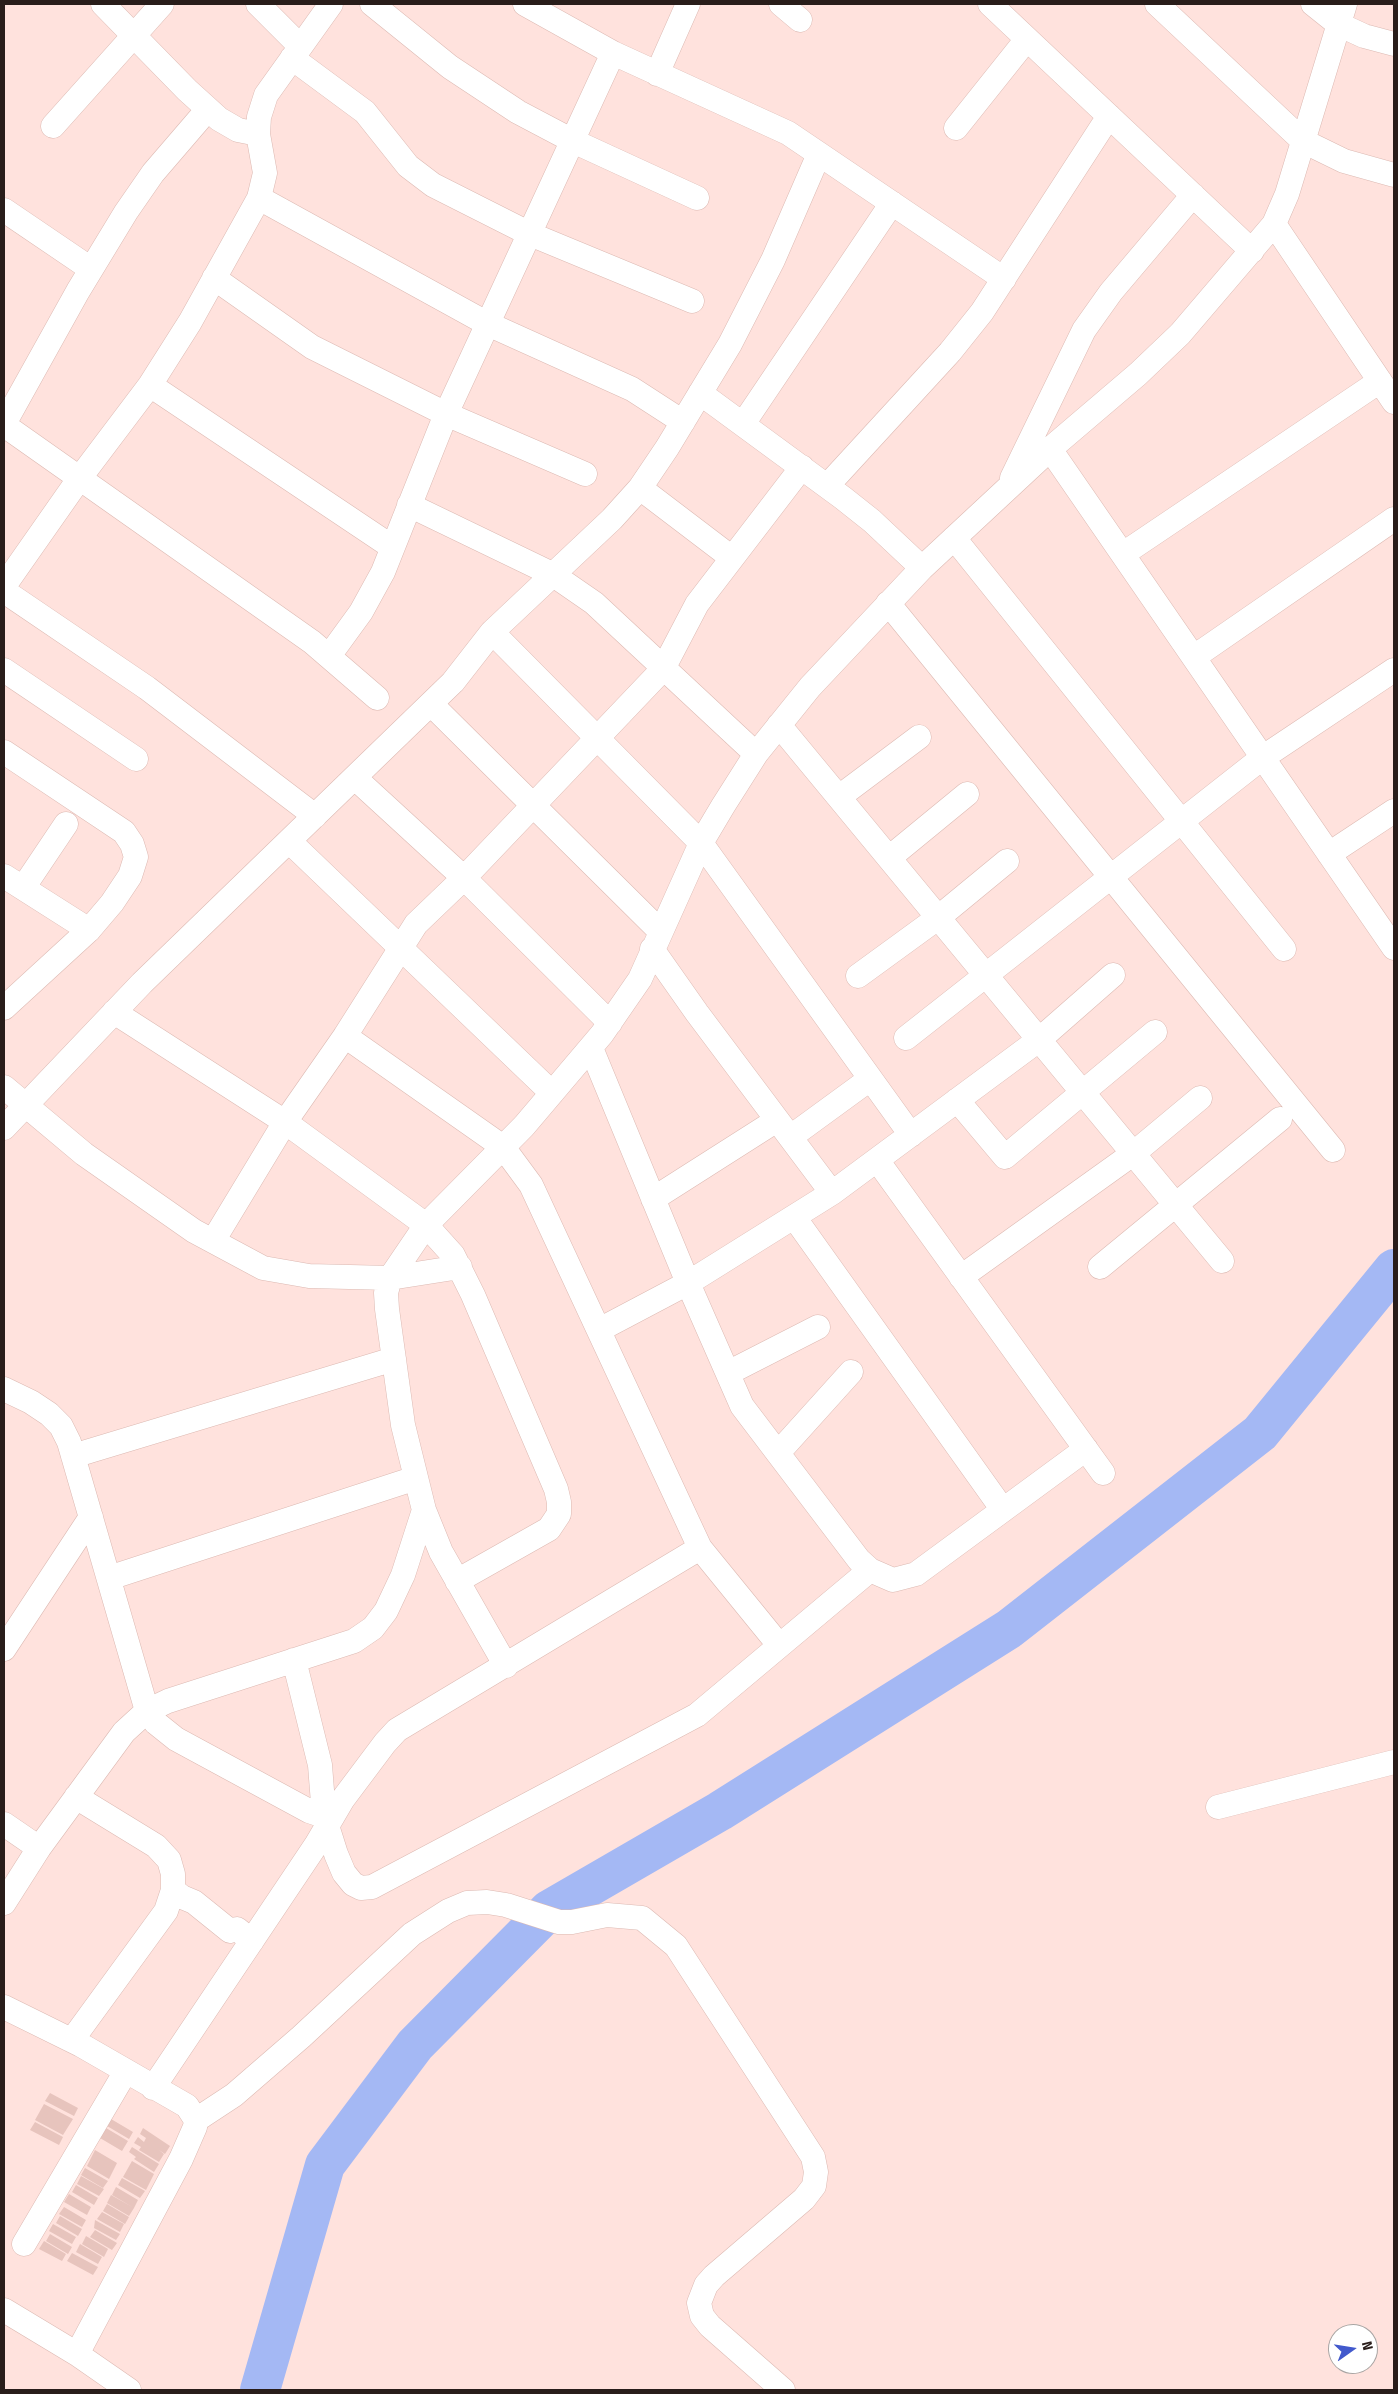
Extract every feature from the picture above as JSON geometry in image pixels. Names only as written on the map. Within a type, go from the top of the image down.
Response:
[{"type":"street","points":[[103,4],[219,119],[238,130],[258,134]]},
{"type":"street","points":[[53,126],[133,34],[162,4]]},
{"type":"street","points":[[258,4],[296,52],[365,112],[408,166],[433,185],[530,234],[692,301]]},
{"type":"street","points":[[4,586],[79,478],[150,385],[190,322],[259,198],[265,173],[258,134],[259,117],[266,95],[331,4]]},
{"type":"street","points":[[372,4],[450,68],[518,112],[572,141],[696,198]]},
{"type":"street","points":[[526,4],[613,53],[788,133],[1004,279]]},
{"type":"street","points":[[658,74],[688,4]]},
{"type":"street","points":[[781,4],[800,20]]},
{"type":"street","points":[[990,4],[1252,251]]},
{"type":"street","points":[[1157,4],[1303,141],[1344,161],[1394,175]]},
{"type":"street","points":[[1313,4],[1341,14],[1364,36],[1394,44]]},
{"type":"street","points":[[506,1666],[441,1552],[424,1510],[403,1425],[386,1293],[390,1278],[426,1225],[503,1147],[591,1048],[610,1023],[640,979],[700,843],[756,754],[810,687],[922,568],[1050,449],[1138,374],[1180,334],[1274,224],[1287,194],[1341,14]]},
{"type":"street","points":[[956,128],[1027,40]]},
{"type":"street","points":[[329,656],[360,612],[383,572],[446,414],[613,53]]},
{"type":"street","points":[[208,109],[200,133],[153,173],[91,270],[4,424],[312,642],[377,698]]},
{"type":"street","points":[[827,486],[950,352],[982,312],[1109,116]]},
{"type":"street","points":[[4,1128],[14,1096],[114,1012],[289,841],[300,805],[355,778],[468,665],[535,566],[612,519],[640,488],[730,344],[773,260],[820,154]]},
{"type":"street","points":[[1007,488],[1084,330],[1111,292],[1193,196]]},
{"type":"street","points":[[259,198],[488,324],[632,389],[683,422]]},
{"type":"street","points":[[743,424],[892,203]]},
{"type":"street","points":[[4,210],[91,270]]},
{"type":"street","points":[[1274,224],[1394,402]]},
{"type":"street","points":[[214,278],[312,347],[446,414],[585,474]]},
{"type":"street","points":[[1123,554],[1380,382]]},
{"type":"street","points":[[150,385],[392,547]]},
{"type":"street","points":[[700,393],[802,467],[872,521],[922,568]]},
{"type":"street","points":[[1050,449],[1394,948]]},
{"type":"street","points":[[213,1241],[285,1122],[345,1036],[416,924],[464,878],[663,668],[697,604],[802,467]]},
{"type":"street","points":[[640,488],[732,558]]},
{"type":"street","points":[[409,505],[535,566],[615,620],[663,668],[756,754]]},
{"type":"street","points":[[1194,657],[1394,519]]},
{"type":"street","points":[[954,538],[1284,949]]},
{"type":"street","points":[[4,591],[147,688],[300,805]]},
{"type":"street","points":[[888,603],[1113,876],[1333,1150]]},
{"type":"street","points":[[492,632],[700,843],[911,1134]]},
{"type":"street","points":[[4,670],[136,759]]},
{"type":"street","points":[[906,1038],[988,976],[1262,758],[1394,670]]},
{"type":"street","points":[[431,704],[533,805],[656,940],[697,1013],[832,1193]]},
{"type":"street","points":[[779,726],[1040,1038],[1222,1261]]},
{"type":"street","points":[[839,797],[919,737]]},
{"type":"street","points":[[4,752],[124,832],[132,844],[136,857],[130,876],[112,903],[89,930],[4,1008]]},
{"type":"street","points":[[355,778],[464,878],[610,1023]]},
{"type":"street","points":[[890,858],[967,794]]},
{"type":"street","points":[[1329,854],[1394,812]]},
{"type":"street","points":[[66,824],[13,882],[89,930]]},
{"type":"street","points":[[289,841],[552,1093]]},
{"type":"street","points":[[858,976],[939,917],[1007,861]]},
{"type":"street","points":[[599,1330],[688,1283],[832,1193],[1040,1038],[1113,975]]},
{"type":"street","points":[[114,1012],[285,1122],[426,1225],[453,1255],[460,1267],[552,1480],[559,1502],[559,1514],[549,1530],[457,1581]]},
{"type":"street","points":[[957,1100],[1005,1157],[1155,1032]]},
{"type":"street","points":[[345,1036],[503,1147],[531,1185],[700,1548],[779,1646]]},
{"type":"street","points":[[591,1048],[688,1283],[742,1406],[859,1560],[870,1570],[893,1580],[916,1574],[1086,1449]]},
{"type":"street","points":[[653,1199],[783,1128],[796,1133],[870,1079]]},
{"type":"street","points":[[14,1096],[84,1154],[194,1231],[263,1268],[309,1276],[390,1278],[460,1267]]},
{"type":"street","points":[[961,1276],[1134,1153],[1200,1098]]},
{"type":"street","points":[[1100,1267],[1280,1119]]},
{"type":"street","points":[[877,1160],[1103,1472]]},
{"type":"street","points":[[794,1217],[1003,1510]]},
{"type":"street","points":[[728,1373],[818,1327]]},
{"type":"street","points":[[73,1456],[394,1359]]},
{"type":"street","points":[[778,1453],[851,1372]]},
{"type":"street","points":[[4,1390],[31,1402],[61,1426],[73,1456],[147,1711],[156,1722],[176,1739],[326,1822]]},
{"type":"street","points":[[4,1407],[31,1402]]},
{"type":"street","points":[[109,1578],[416,1478]]},
{"type":"street","points":[[4,1903],[39,1848],[124,1732],[147,1711],[168,1701],[354,1641],[373,1628],[386,1611],[403,1575],[424,1510]]},
{"type":"street","points":[[4,1649],[91,1517]]},
{"type":"street","points":[[153,2088],[252,1941],[326,1822],[385,1742],[398,1730],[700,1548]]},
{"type":"street","points":[[294,1660],[320,1765],[326,1822],[344,1873],[353,1884],[362,1888],[380,1884],[697,1715],[870,1570]]},
{"type":"street","points":[[1218,1808],[1394,1762]]},
{"type":"street","points":[[72,2040],[166,1911],[173,1890],[173,1874],[169,1860],[156,1846],[76,1797]]},
{"type":"street","points":[[4,1824],[39,1848]]},
{"type":"street","points":[[173,1890],[182,1897],[194,1902],[230,1931],[237,1929],[252,1941]]},
{"type":"street","points":[[196,2120],[234,2095],[301,2037],[412,1934],[448,1911],[467,1903],[487,1902],[545,1918],[572,1922],[606,1915],[642,1918],[676,1946],[813,2157],[816,2172],[814,2186],[804,2199],[714,2276],[706,2285],[699,2303],[702,2316],[710,2326],[783,2390]]},
{"type":"street","points":[[4,2008],[72,2040],[187,2106],[196,2120],[181,2159],[78,2354]]},
{"type":"street","points":[[24,2244],[126,2071]]},
{"type":"street","points":[[4,2310],[78,2354],[129,2390]]},
{"type":"building","points":[[50,2093],[78,2108],[74,2116],[45,2101]]},
{"type":"building","points":[[44,2104],[73,2119],[63,2135],[35,2120]]},
{"type":"building","points":[[111,2119],[133,2132],[129,2139],[107,2126]]},
{"type":"building","points":[[35,2122],[63,2137],[59,2145],[30,2130]]},
{"type":"building","points":[[106,2128],[128,2141],[122,2151],[100,2138]]},
{"type":"building","points":[[143,2128],[170,2146],[165,2154],[159,2150],[164,2154],[159,2162],[139,2150],[141,2147],[134,2143],[138,2137],[144,2142],[146,2138],[140,2134]]},
{"type":"building","points":[[132,2147],[159,2164],[154,2172],[134,2159],[136,2157],[129,2152]]},
{"type":"building","points":[[95,2150],[117,2163],[109,2179],[87,2166]]},
{"type":"building","points":[[132,2161],[154,2174],[146,2190],[123,2177]]},
{"type":"building","points":[[85,2168],[108,2181],[103,2188],[81,2175]]},
{"type":"building","points":[[81,2176],[104,2189],[99,2196],[77,2184]]},
{"type":"building","points":[[122,2178],[145,2191],[140,2198],[118,2185]]},
{"type":"building","points":[[76,2185],[98,2198],[94,2205],[72,2192]]},
{"type":"building","points":[[116,2187],[138,2200],[134,2208],[112,2195]]},
{"type":"building","points":[[69,2194],[91,2207],[87,2215],[64,2202]]},
{"type":"building","points":[[111,2195],[134,2208],[129,2216],[107,2203]]},
{"type":"building","points":[[107,2204],[129,2217],[125,2224],[103,2211]]},
{"type":"building","points":[[64,2207],[86,2220],[82,2227],[59,2214]]},
{"type":"building","points":[[102,2212],[124,2224],[120,2232],[97,2219]]},
{"type":"building","points":[[60,2216],[82,2229],[78,2236],[56,2223]]},
{"type":"building","points":[[95,2220],[120,2234],[116,2240],[94,2228]]},
{"type":"building","points":[[53,2224],[76,2237],[72,2244],[49,2231]]},
{"type":"building","points":[[95,2230],[117,2243],[112,2250],[90,2237]]},
{"type":"building","points":[[50,2234],[72,2247],[68,2254],[46,2241]]},
{"type":"building","points":[[86,2236],[108,2249],[104,2257],[82,2244]]},
{"type":"building","points":[[44,2241],[66,2254],[62,2261],[39,2249]]},
{"type":"building","points":[[80,2244],[102,2257],[98,2264],[76,2252]]},
{"type":"building","points":[[72,2253],[98,2267],[93,2275],[67,2261]]},
{"type":"waterway","points":[[260,2390],[325,2165],[415,2045],[549,1910],[720,1811],[1009,1629],[1260,1433],[1394,1269]]}]
